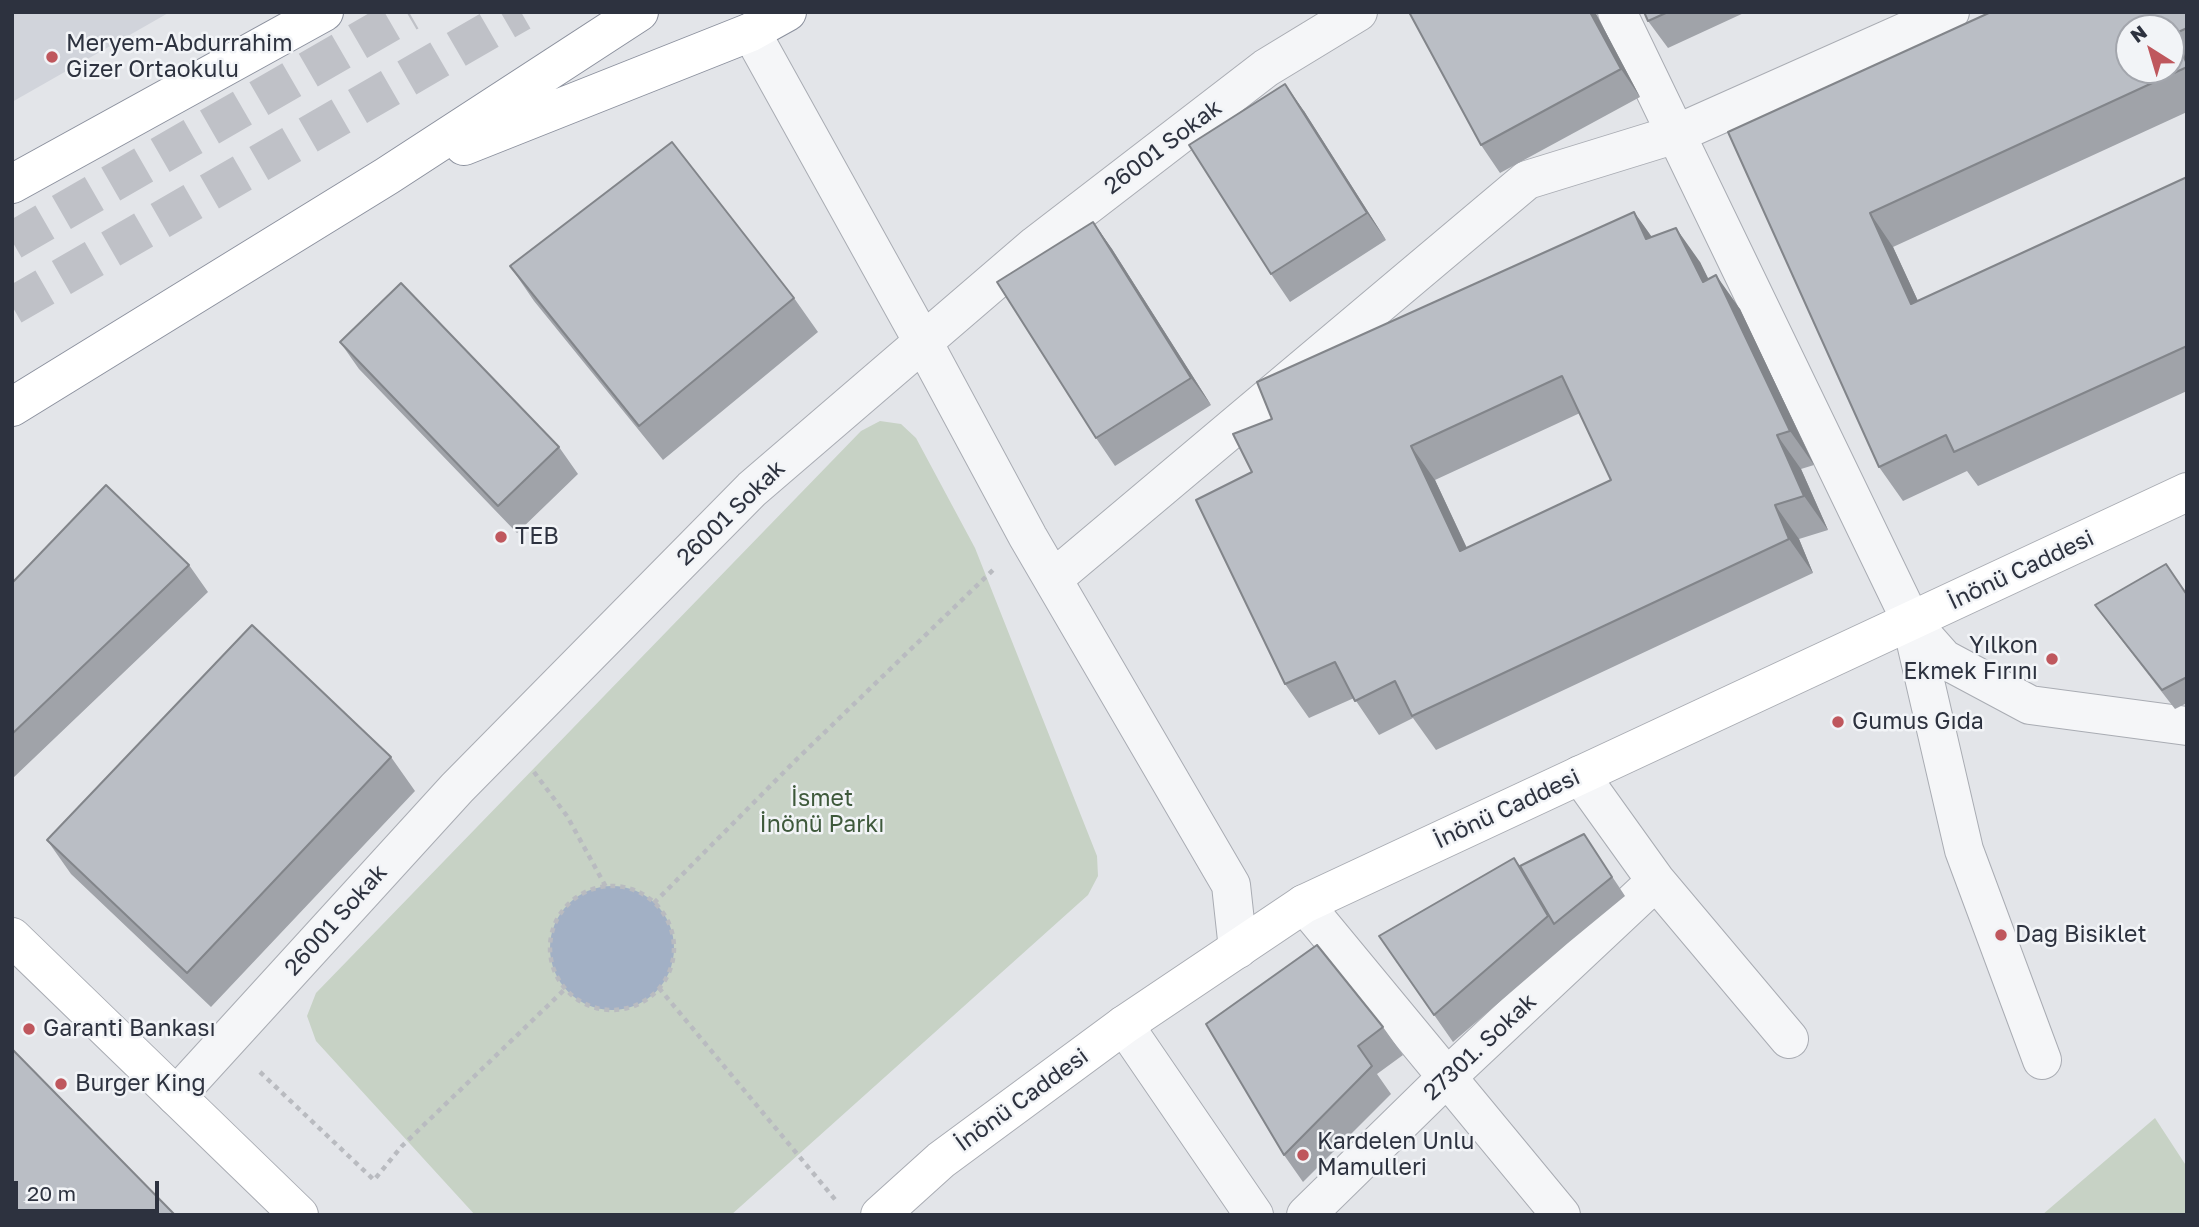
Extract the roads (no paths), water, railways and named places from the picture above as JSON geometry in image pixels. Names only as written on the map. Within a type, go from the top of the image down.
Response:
[{"type":"main road","points":[[12,184],[324,12]]},
{"type":"main road","points":[[12,407],[387,176],[639,12]]},
{"type":"main road","points":[[387,176],[751,32],[787,12]]},
{"type":"main road","name":"İnönü Caddesi","points":[[880,1215],[941,1160],[1124,1025],[1304,904],[2187,492]]},
{"type":"main road","points":[[12,937],[299,1215]]},
{"type":"street","name":"26001 Sokak","points":[[176,1096],[457,788],[752,489],[1035,245],[1266,68],[1358,12]]},
{"type":"street","points":[[1616,12],[1911,621],[1964,850],[2042,1060]]},
{"type":"street","points":[[1053,579],[1527,180],[1675,134],[1950,12]]},
{"type":"street","points":[[751,32],[1028,537],[1231,885],[1238,949]]},
{"type":"street","points":[[1911,621],[1944,659],[2030,705],[2185,733]]},
{"type":"street","points":[[1580,775],[1656,881],[1788,1039]]},
{"type":"street","name":"27301. Sokak","points":[[1306,1215],[1447,1077],[1656,881]]},
{"type":"street","points":[[1304,904],[1561,1215]]},
{"type":"street","points":[[1124,1025],[1254,1215]]},
{"type":"water","points":[[612,886],[636,890],[656,904],[670,924],[674,948],[670,972],[656,992],[636,1006],[612,1010],[588,1006],[568,992],[554,972],[550,948],[554,924],[568,904],[588,890]]},
{"type":"tunnel","points":[[12,241],[409,12]]},
{"type":"tunnel","points":[[12,306],[521,12]]},
{"type":"place","name":"Meryem-Abdurrahim Gizer Ortaokulu","points":[[52,57]]},
{"type":"place","name":"TEB","points":[[501,537]]},
{"type":"place","name":"Yılkon Ekmek Fırını","points":[[2052,659]]},
{"type":"place","name":"Gumus Gıda","points":[[1838,722]]},
{"type":"place","name":"Dağ Bisiklet","points":[[2001,935]]},
{"type":"place","name":"Garanti Bankası","points":[[29,1029]]},
{"type":"place","name":"Burger King","points":[[61,1084]]},
{"type":"place","name":"Kardelen Unlu Mamulleri","points":[[1303,1155]]},
{"type":"park label","name":"İsmet İnönü Parkı","points":[[822,812]]}]
